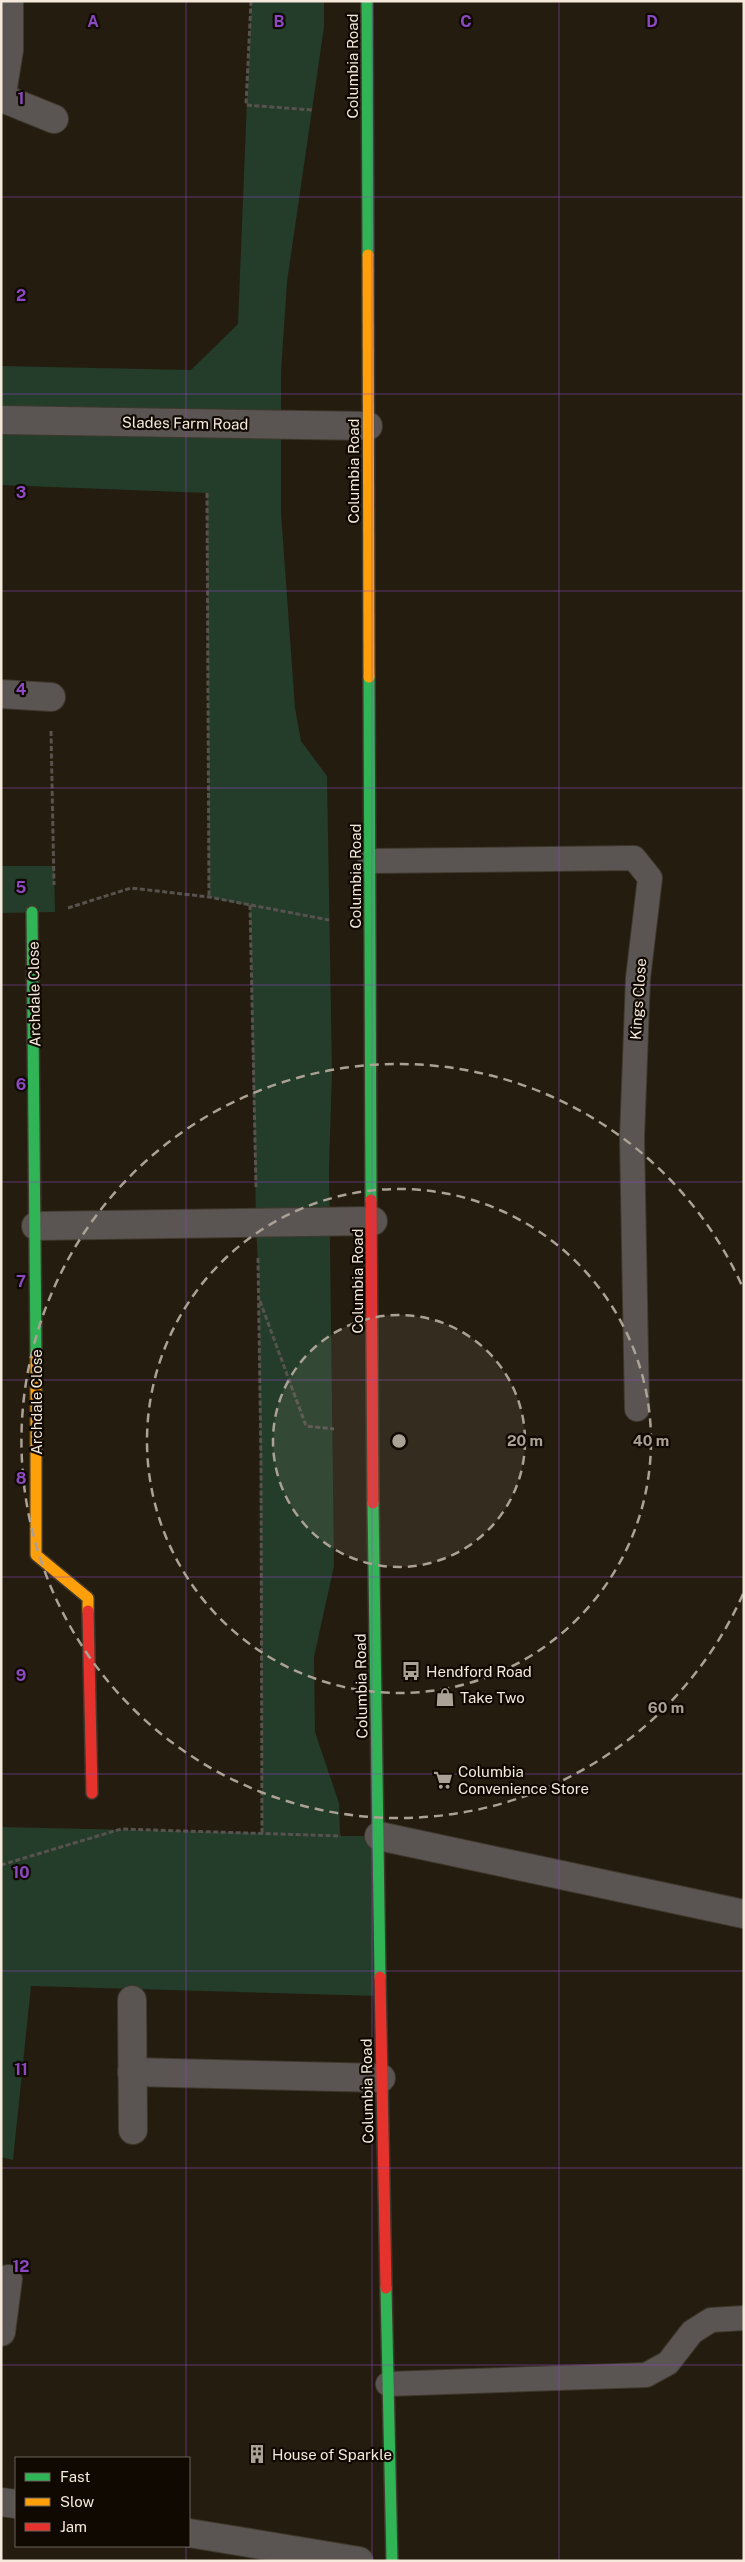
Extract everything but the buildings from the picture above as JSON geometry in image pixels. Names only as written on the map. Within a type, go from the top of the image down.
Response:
[{"type":"street","points":[[10,1],[9,50],[2,99],[54,119]]},
{"type":"street","name":"Columbia Road","points":[[367,1],[373,1221],[372,1449],[381,2078],[392,2561]]},
{"type":"street","name":"Slades Farm Road","points":[[1,420],[368,426]]},
{"type":"street","points":[[1,694],[51,697]]},
{"type":"street","name":"Archdale Close","points":[[32,912],[36,1226],[36,1555],[88,1598],[92,1793]]},
{"type":"street","points":[[36,1226],[373,1221]]},
{"type":"street","points":[[379,1836],[744,1914]]},
{"type":"street","points":[[132,2000],[133,2130]]},
{"type":"street","points":[[132,2072],[381,2078]]},
{"type":"street","points":[[1,2332],[8,2279]]},
{"type":"street","points":[[1,2502],[15,2504]]},
{"type":"street","points":[[190,2533],[358,2561]]},
{"type":"lane","name":"Kings Close","points":[[370,861],[634,858],[650,878],[638,978],[632,1138],[637,1409]]},
{"type":"lane","points":[[388,2384],[646,2375],[668,2363],[692,2332],[711,2320],[744,2318]]},
{"type":"path","points":[[251,1],[246,105],[312,110]]},
{"type":"path","points":[[206,492],[210,897]]},
{"type":"path","points":[[51,697],[54,894]]},
{"type":"path","points":[[63,909],[132,888],[210,897],[329,920]]},
{"type":"path","points":[[250,905],[259,1298],[262,1833]]},
{"type":"path","points":[[259,1298],[306,1426],[334,1429]]},
{"type":"path","points":[[1,1865],[121,1829],[379,1836]]},
{"type":"green space","points":[[251,1],[324,1],[324,27],[287,282],[281,372],[281,513],[295,708],[301,741],[327,776],[332,1072],[329,1167],[334,1566],[314,1657],[315,1732],[339,1803],[340,1836],[379,1836],[380,1996],[31,1986],[13,2160],[1,2157],[1,1827],[262,1833],[259,1286],[256,1223],[250,906],[209,897],[207,493],[1,485],[1,366],[191,370],[238,324]]},
{"type":"green space","points":[[1,866],[54,866],[55,912],[1,913]]},
{"type":"traffic: fast","points":[[367,1],[368,255]]},
{"type":"traffic: fast","points":[[369,677],[371,1200]]},
{"type":"traffic: fast","points":[[32,912],[36,1356]]},
{"type":"traffic: fast","points":[[373,1503],[380,1977]]},
{"type":"traffic: fast","points":[[386,2288],[392,2561]]},
{"type":"traffic: slow","points":[[368,255],[369,677]]},
{"type":"traffic: slow","points":[[36,1356],[36,1555],[88,1598],[88,1611]]},
{"type":"traffic: jam","points":[[371,1200],[373,1503]]},
{"type":"traffic: jam","points":[[88,1611],[92,1793]]},
{"type":"traffic: jam","points":[[380,1977],[386,2288]]},
{"type":"place","name":"Hendford Road","points":[[411,1671]]},
{"type":"place","name":"Take Two","points":[[445,1697]]},
{"type":"place","name":"Columbia Convenience Store","points":[[443,1780]]},
{"type":"place","name":"House of Sparkle","points":[[257,2454]]}]
